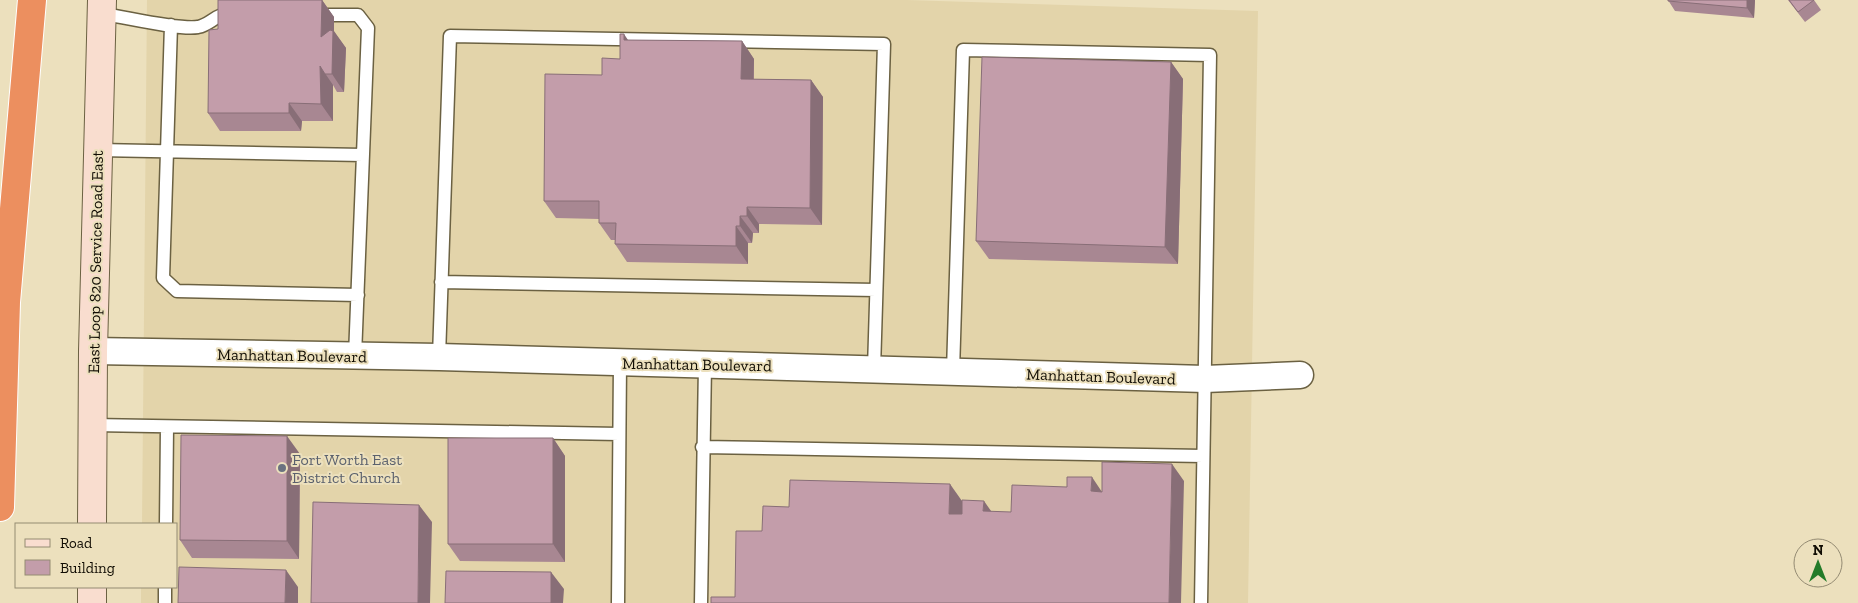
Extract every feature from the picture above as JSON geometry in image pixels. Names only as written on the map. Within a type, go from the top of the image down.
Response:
[{"type":"highway","points":[[0,507],[6,302],[32,0]]},
{"type":"main road","name":"East Loop 820 Service Road East","points":[[92,523],[93,351],[103,7]]},
{"type":"main road","points":[[92,588],[92,603]]},
{"type":"street","name":"Manhattan Boulevard","points":[[93,351],[439,357],[1205,380],[1300,375]]},
{"type":"lane","points":[[103,7],[171,25],[199,27],[222,14],[241,14]]},
{"type":"lane","points":[[300,14],[358,15],[368,28],[355,356]]},
{"type":"lane","points":[[171,25],[163,278],[177,291],[358,295]]},
{"type":"lane","points":[[439,357],[450,36],[884,44],[874,369]]},
{"type":"lane","points":[[953,372],[963,50],[1210,55],[1201,603]]},
{"type":"lane","points":[[98,150],[363,155]]},
{"type":"lane","points":[[441,282],[876,290]]},
{"type":"lane","points":[[618,603],[620,362]]},
{"type":"lane","points":[[701,603],[704,365]]},
{"type":"lane","points":[[93,425],[619,434]]},
{"type":"lane","points":[[166,523],[167,427]]},
{"type":"lane","points":[[702,447],[1203,456]]},
{"type":"lane","points":[[165,588],[165,603]]},
{"type":"shaded area","points":[[147,0],[907,0],[1258,11],[1248,603],[141,603],[141,588],[178,588],[178,523],[142,523]]},
{"type":"building","points":[[218,0],[322,0],[321,37],[330,30],[333,31],[332,74],[325,74],[320,66],[321,104],[289,103],[289,113],[208,113],[209,30],[218,29]]},
{"type":"building","points":[[1747,0],[1747,8],[1668,1]]},
{"type":"building","points":[[1789,0],[1814,0],[1798,12]]},
{"type":"building","points":[[620,34],[624,34],[624,40],[742,41],[741,79],[811,80],[810,208],[747,207],[747,216],[740,216],[740,226],[736,226],[736,246],[615,244],[616,223],[599,223],[599,201],[544,201],[545,74],[602,75],[602,58],[620,59]]},
{"type":"building","points":[[982,57],[1171,62],[1165,247],[976,241]]},
{"type":"building","points":[[181,435],[287,436],[287,541],[180,540]]},
{"type":"building","points":[[448,438],[553,438],[553,544],[448,544]]},
{"type":"building","points":[[1102,462],[1172,464],[1169,603],[711,603],[711,597],[735,597],[736,531],[762,531],[763,506],[789,507],[790,480],[950,484],[949,514],[962,514],[962,500],[984,501],[983,511],[1011,512],[1012,485],[1067,487],[1067,477],[1092,477],[1091,491],[1102,492]]},
{"type":"building","points":[[313,502],[419,505],[418,603],[311,603]]},
{"type":"building","points":[[179,567],[286,570],[285,603],[178,603]]},
{"type":"building","points":[[446,571],[551,572],[551,603],[445,603]]},
{"type":"place","name":"Fort Worth East District Church","points":[[282,468]]}]
